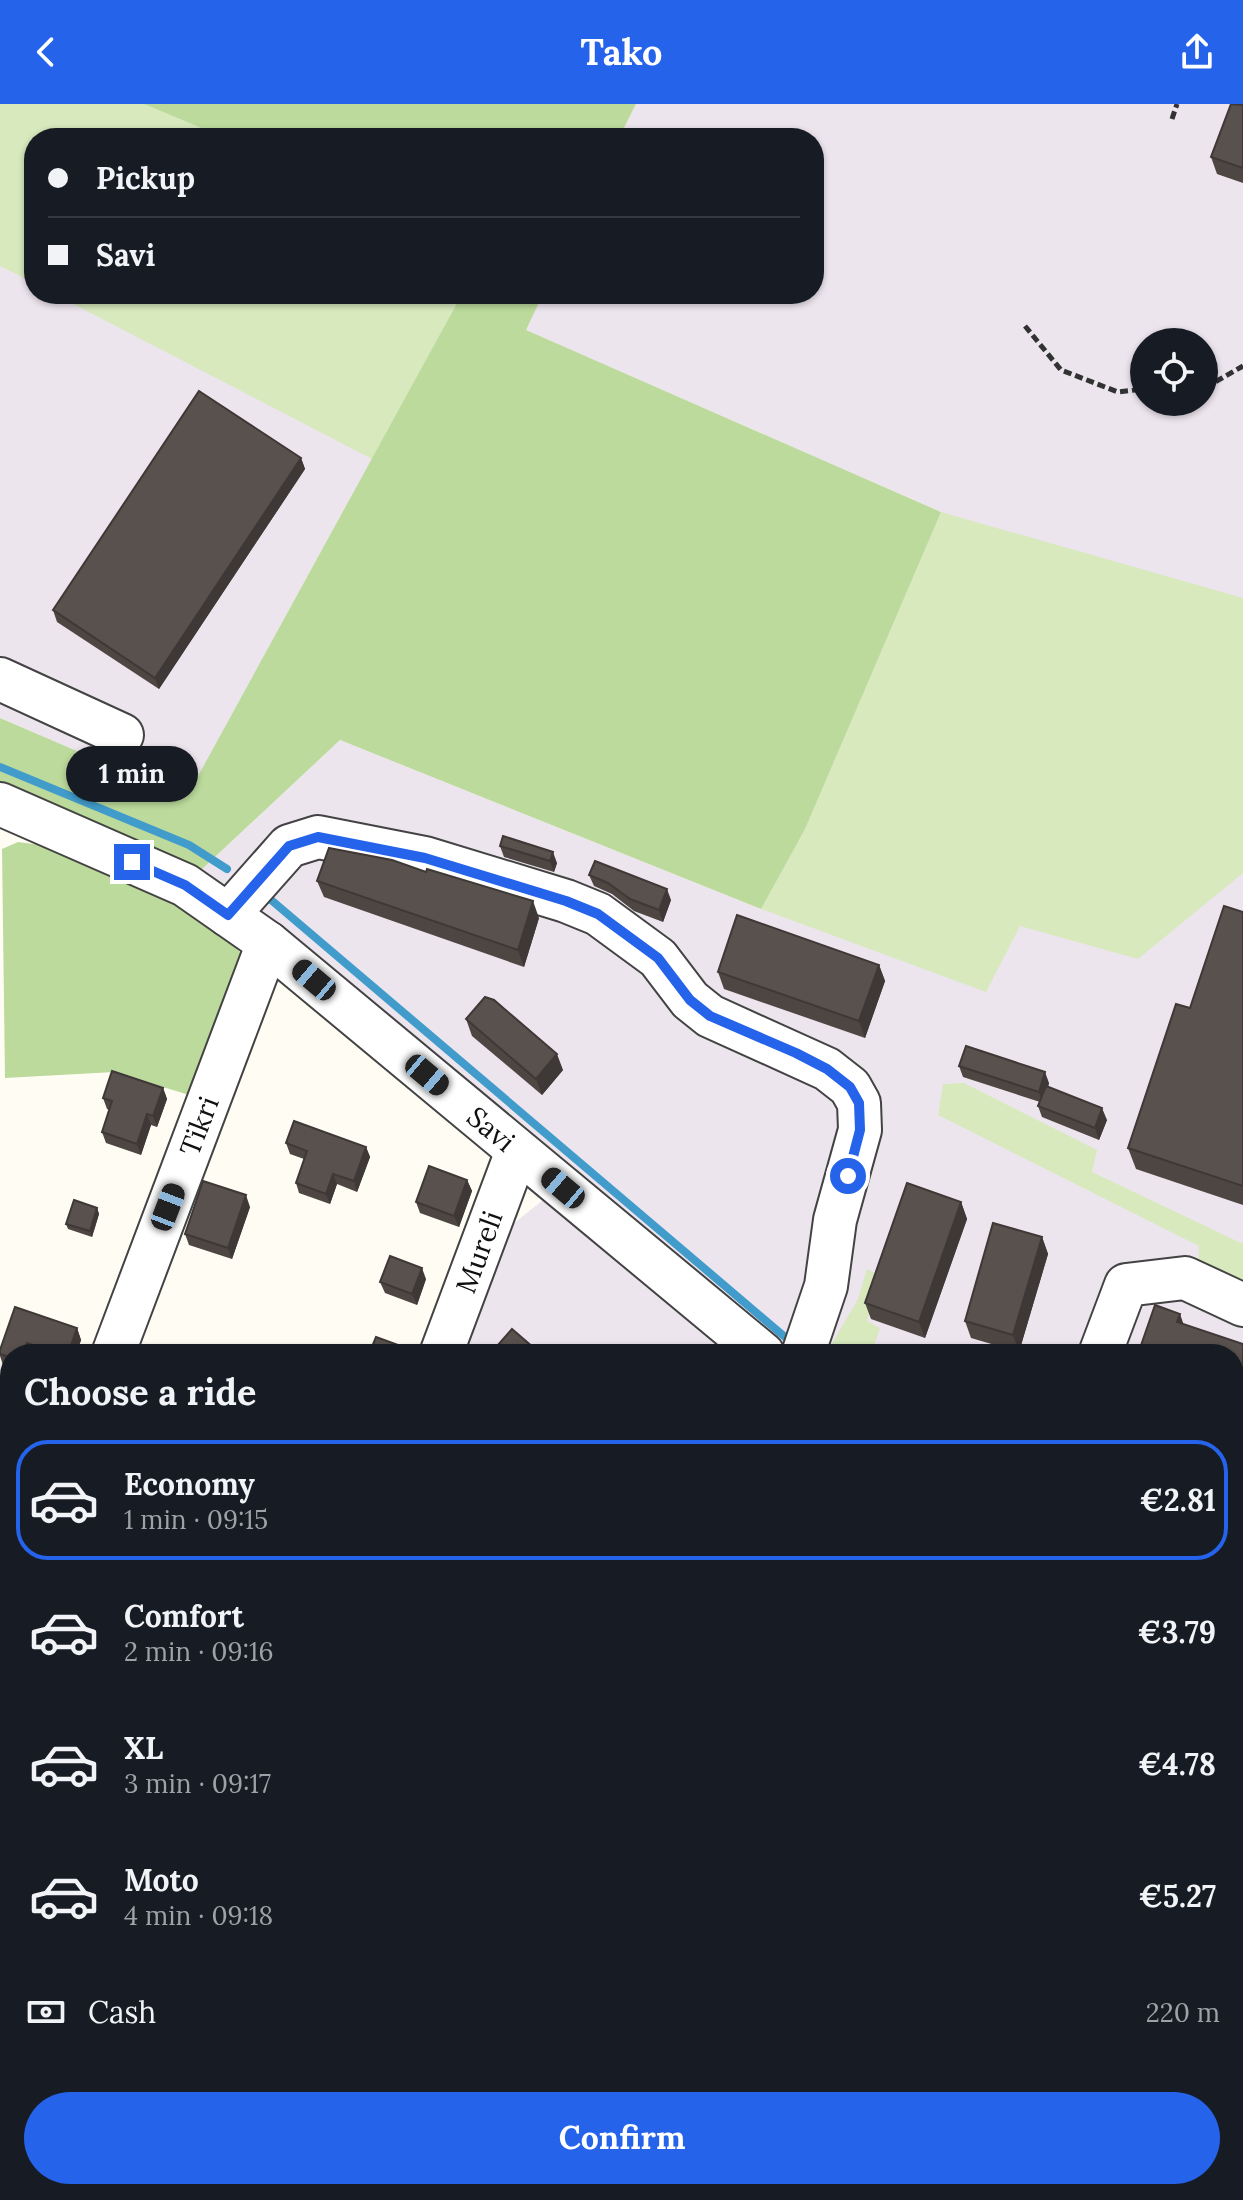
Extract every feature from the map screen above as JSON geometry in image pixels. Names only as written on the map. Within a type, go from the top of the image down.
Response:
[{"type":"street","points":[[0,679],[122,735]]},
{"type":"street","name":"Savi","points":[[0,804],[185,885],[268,943],[751,1344]]},
{"type":"street","points":[[228,915],[289,846],[303,841],[318,837],[425,858],[566,901],[598,914],[658,958],[690,1000],[710,1016],[827,1069],[850,1087],[859,1103],[860,1130],[835,1220],[826,1286],[806,1344]]},
{"type":"street","name":"Tikri","points":[[117,1344],[268,943]]},
{"type":"street","name":"Mureli","points":[[445,1344],[517,1151]]},
{"type":"street","points":[[1104,1344],[1126,1285],[1185,1278],[1243,1305]]},
{"type":"path","points":[[1172,119],[1177,104]]},
{"type":"path","points":[[1025,326],[1061,370],[1118,392],[1130,391]]},
{"type":"path","points":[[1218,380],[1243,366]]},
{"type":"shaded area","points":[[0,104],[144,104],[201,128],[24,128],[24,304],[457,304],[186,799],[0,718]]},
{"type":"shaded area","points":[[636,104],[1243,104],[1243,1344],[457,1344],[493,1240],[543,1200],[268,943],[185,885],[340,740],[761,909],[941,512],[525,330],[538,304],[824,304],[824,128],[624,128]]},
{"type":"green space","points":[[0,104],[144,104],[201,128],[24,128],[24,278],[0,266]]},
{"type":"green space","points":[[144,104],[636,104],[624,128],[201,128]]},
{"type":"green space","points":[[73,304],[457,304],[372,459]]},
{"type":"green space","points":[[457,304],[538,304],[526,330],[941,512],[805,829],[761,909],[340,740],[185,885],[0,804],[0,718],[186,798]]},
{"type":"green space","points":[[941,512],[1243,598],[1243,873],[1138,959],[1020,926],[986,992],[761,909],[805,829]]},
{"type":"green space","points":[[18,842],[49,846],[156,891],[207,922],[240,952],[246,965],[199,1098],[114,1072],[5,1078],[2,849]]},
{"type":"green space","points":[[964,1083],[1097,1150],[1092,1172],[1243,1244],[1243,1290],[1198,1267],[1199,1246],[938,1115],[943,1084]]},
{"type":"green space","points":[[867,1269],[880,1276],[867,1321],[880,1328],[874,1344],[832,1344],[858,1299]]},
{"type":"building","points":[[1231,104],[1243,105],[1243,168],[1211,157]]},
{"type":"building","points":[[199,391],[301,458],[155,678],[53,610]]},
{"type":"building","points":[[503,836],[553,852],[550,861],[500,846]]},
{"type":"building","points":[[329,848],[392,860],[426,872],[427,869],[533,901],[518,950],[317,881]]},
{"type":"building","points":[[595,861],[667,889],[659,910],[630,899],[608,883],[589,875]]},
{"type":"building","points":[[1224,906],[1243,912],[1243,1186],[1128,1148],[1176,1004],[1190,1008]]},
{"type":"building","points":[[737,915],[879,965],[859,1021],[718,972]]},
{"type":"building","points":[[485,997],[494,1000],[557,1054],[536,1079],[466,1019]]},
{"type":"building","points":[[966,1046],[1045,1072],[1039,1092],[959,1066]]},
{"type":"building","points":[[112,1071],[163,1088],[153,1116],[147,1114],[137,1144],[102,1132],[112,1101],[103,1098]]},
{"type":"building","points":[[1046,1086],[1102,1108],[1095,1128],[1038,1106]]},
{"type":"building","points":[[294,1121],[366,1147],[354,1181],[333,1174],[326,1194],[296,1183],[307,1151],[286,1143]]},
{"type":"building","points":[[429,1166],[467,1180],[454,1216],[416,1202]]},
{"type":"building","points":[[203,1181],[246,1195],[228,1248],[185,1234]]},
{"type":"building","points":[[907,1183],[961,1202],[919,1322],[865,1303]]},
{"type":"building","points":[[74,1200],[97,1208],[90,1231],[66,1224]]},
{"type":"building","points":[[993,1223],[1042,1237],[1013,1335],[965,1321]]},
{"type":"building","points":[[390,1256],[422,1268],[412,1294],[380,1282]]},
{"type":"building","points":[[1155,1305],[1180,1314],[1177,1322],[1243,1344],[1141,1344]]},
{"type":"building","points":[[15,1307],[77,1328],[71,1344],[2,1344]]},
{"type":"building","points":[[512,1329],[529,1344],[499,1344]]},
{"type":"building","points":[[376,1337],[395,1344],[373,1344]]},
{"type":"waterway","points":[[0,767],[189,845],[227,869]]},
{"type":"waterway","points":[[270,899],[785,1337]]},
{"type":"route","points":[[132,862],[185,885],[228,915],[266,868],[289,846],[318,837],[425,858],[566,901],[598,914],[658,958],[690,1000],[710,1016],[796,1053],[827,1069],[850,1087],[859,1103],[860,1130],[848,1176]]}]
